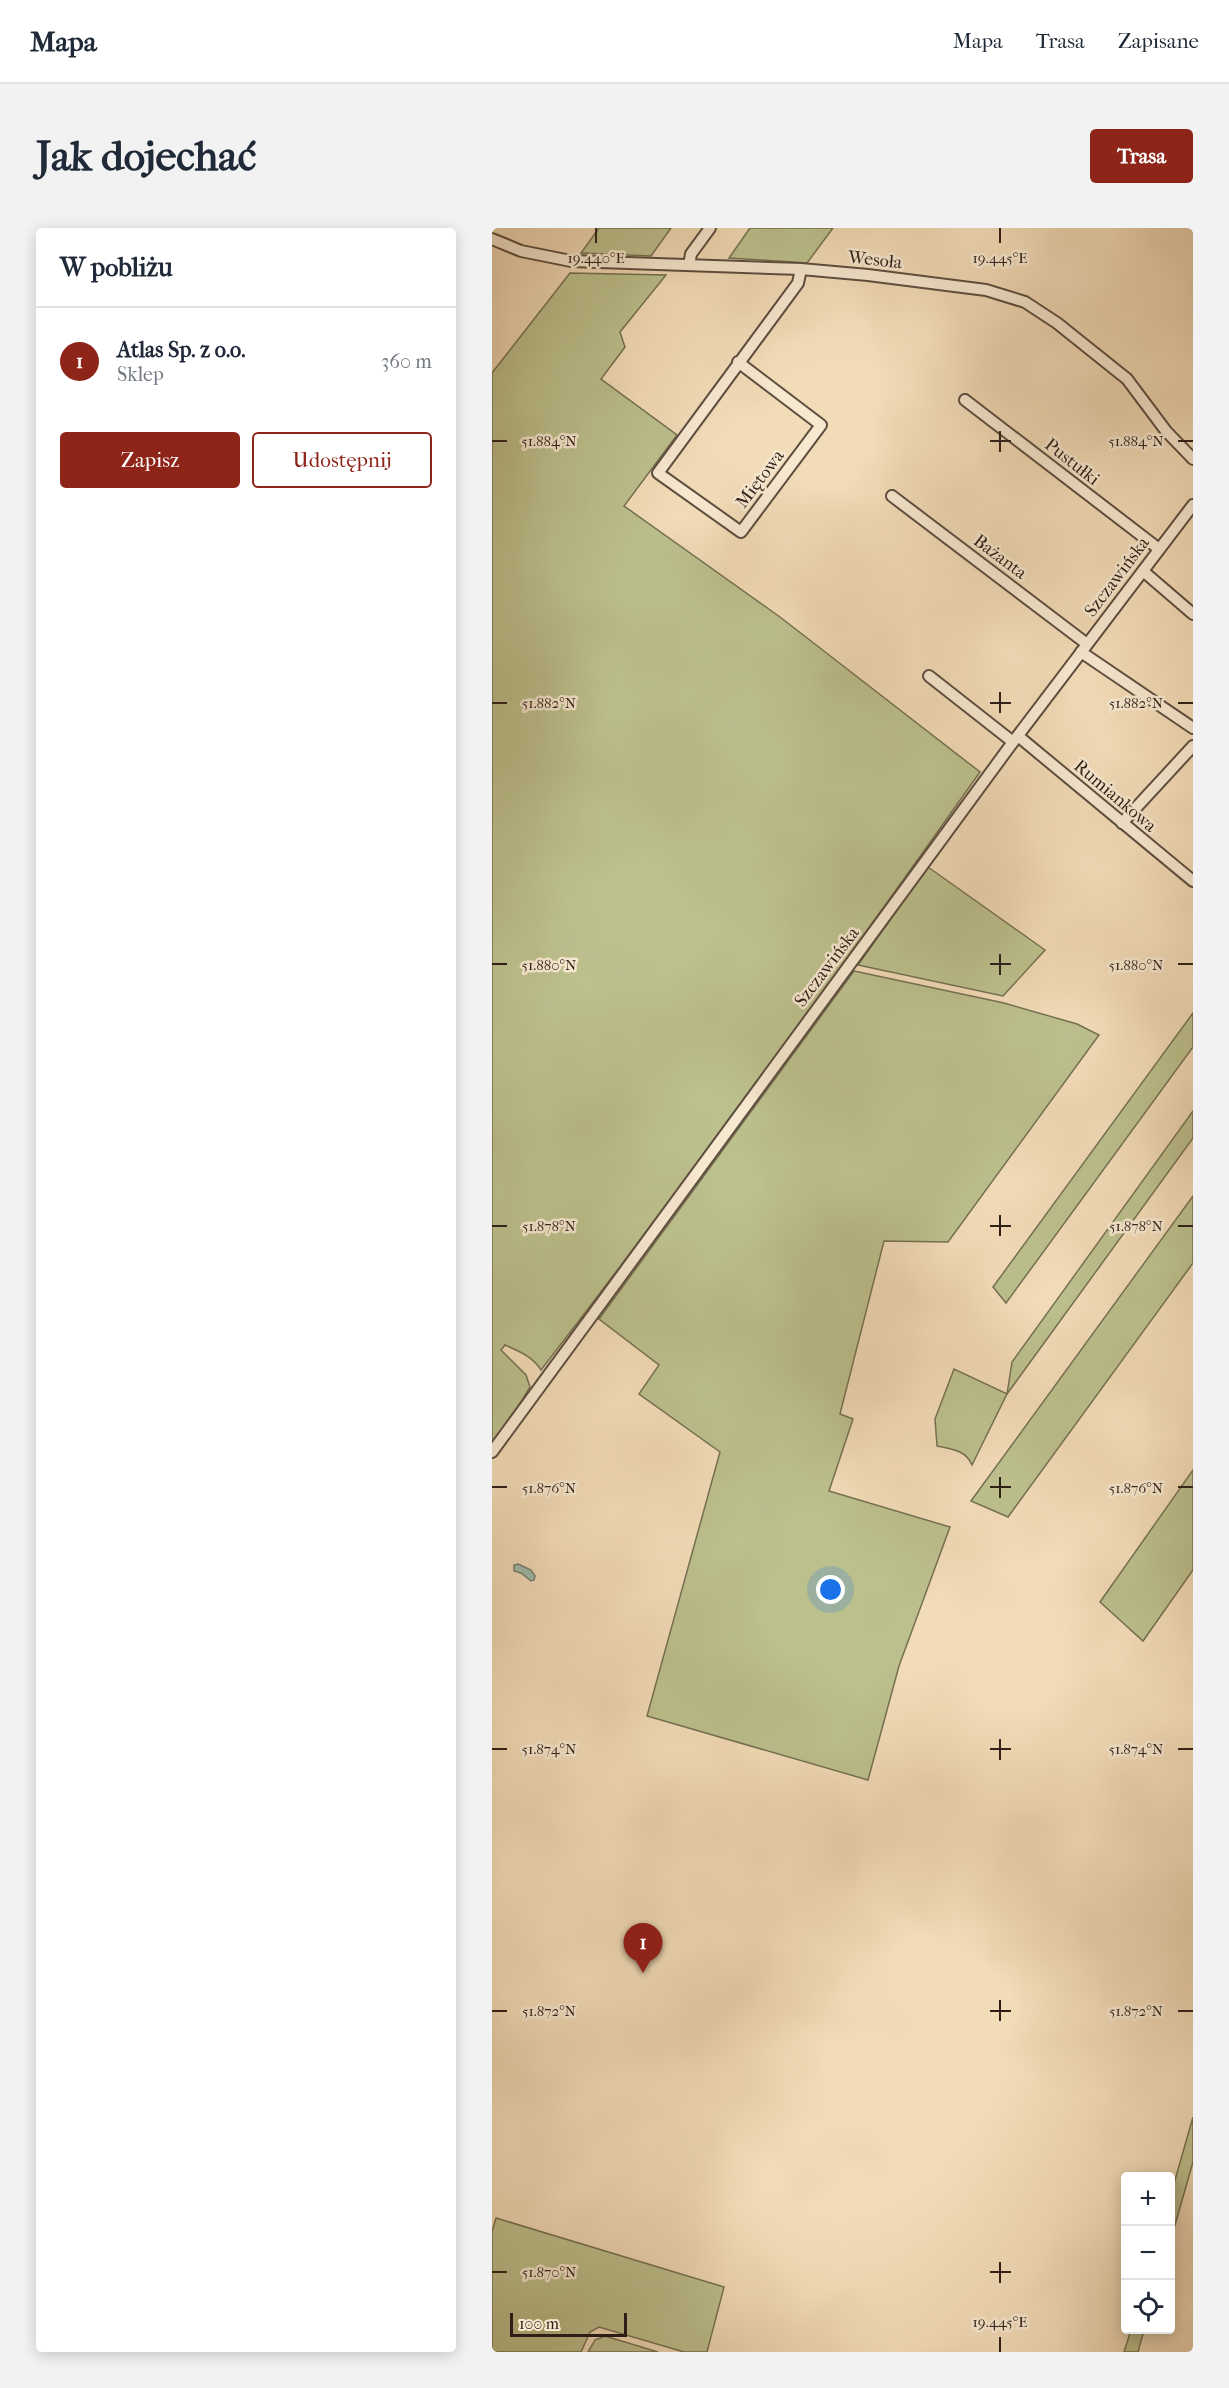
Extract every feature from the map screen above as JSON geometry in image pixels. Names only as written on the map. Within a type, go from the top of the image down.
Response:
[{"type":"street","points":[[689,266],[691,254],[710,228]]},
{"type":"street","name":"Wesoła","points":[[492,239],[521,251],[571,261],[801,270],[868,275],[986,290],[1025,302],[1058,323],[1127,380],[1166,431],[1193,459]]},
{"type":"street","name":"Miętowa","points":[[738,362],[821,425],[741,532],[658,473],[738,362],[798,283],[801,270]]},
{"type":"street","name":"Pustułki","points":[[965,400],[1159,549]]},
{"type":"street","name":"Bażanta","points":[[892,496],[1084,648],[1193,728]]},
{"type":"street","name":"Szczawińska","points":[[492,1452],[1015,739],[1193,505]]},
{"type":"street","points":[[1143,571],[1193,614]]},
{"type":"street","name":"Rumiankowa","points":[[929,676],[1015,739],[1193,880]]},
{"type":"street","points":[[1122,824],[1193,746]]},
{"type":"green space","points":[[599,228],[671,228],[651,256],[581,253]]},
{"type":"green space","points":[[750,228],[833,228],[807,263],[729,258]]},
{"type":"green space","points":[[570,273],[666,275],[620,332],[625,347],[601,379],[677,435],[624,506],[780,617],[980,772],[764,1074],[541,1370],[534,1361],[521,1352],[505,1345],[501,1350],[526,1375],[530,1387],[492,1443],[492,373]]},
{"type":"green space","points":[[928,867],[1045,950],[1003,996],[858,965]]},
{"type":"green space","points":[[854,971],[1004,1003],[1077,1024],[1099,1035],[948,1242],[884,1241],[840,1414],[853,1419],[829,1491],[950,1527],[899,1666],[868,1780],[647,1716],[720,1452],[639,1394],[659,1365],[599,1319]]},
{"type":"green space","points":[[1193,1013],[1193,1047],[1006,1303],[993,1287]]},
{"type":"green space","points":[[1193,1111],[1193,1138],[1007,1394],[1012,1362]]},
{"type":"green space","points":[[1193,1196],[1193,1263],[1008,1517],[971,1501]]},
{"type":"green space","points":[[954,1369],[1007,1394],[972,1465],[962,1453],[937,1446],[935,1419]]},
{"type":"green space","points":[[1193,1470],[1193,1570],[1143,1641],[1100,1602]]},
{"type":"green space","points":[[1193,2117],[1193,2162],[1175,2225],[1175,2180]]},
{"type":"green space","points":[[496,2218],[724,2287],[707,2352],[684,2352],[599,2327],[590,2332],[581,2352],[492,2352],[492,2232]]},
{"type":"green space","points":[[1130,2334],[1143,2334],[1138,2352],[1124,2352]]},
{"type":"green space","points":[[605,2336],[658,2352],[588,2352],[595,2340]]},
{"type":"shaded area","points":[[518,1564],[531,1570],[535,1576],[534,1580],[531,1581],[521,1573],[514,1571],[514,1565]]},
{"type":"place","name":"Atlas Sp. z o.o.","points":[[643,1973]]}]
